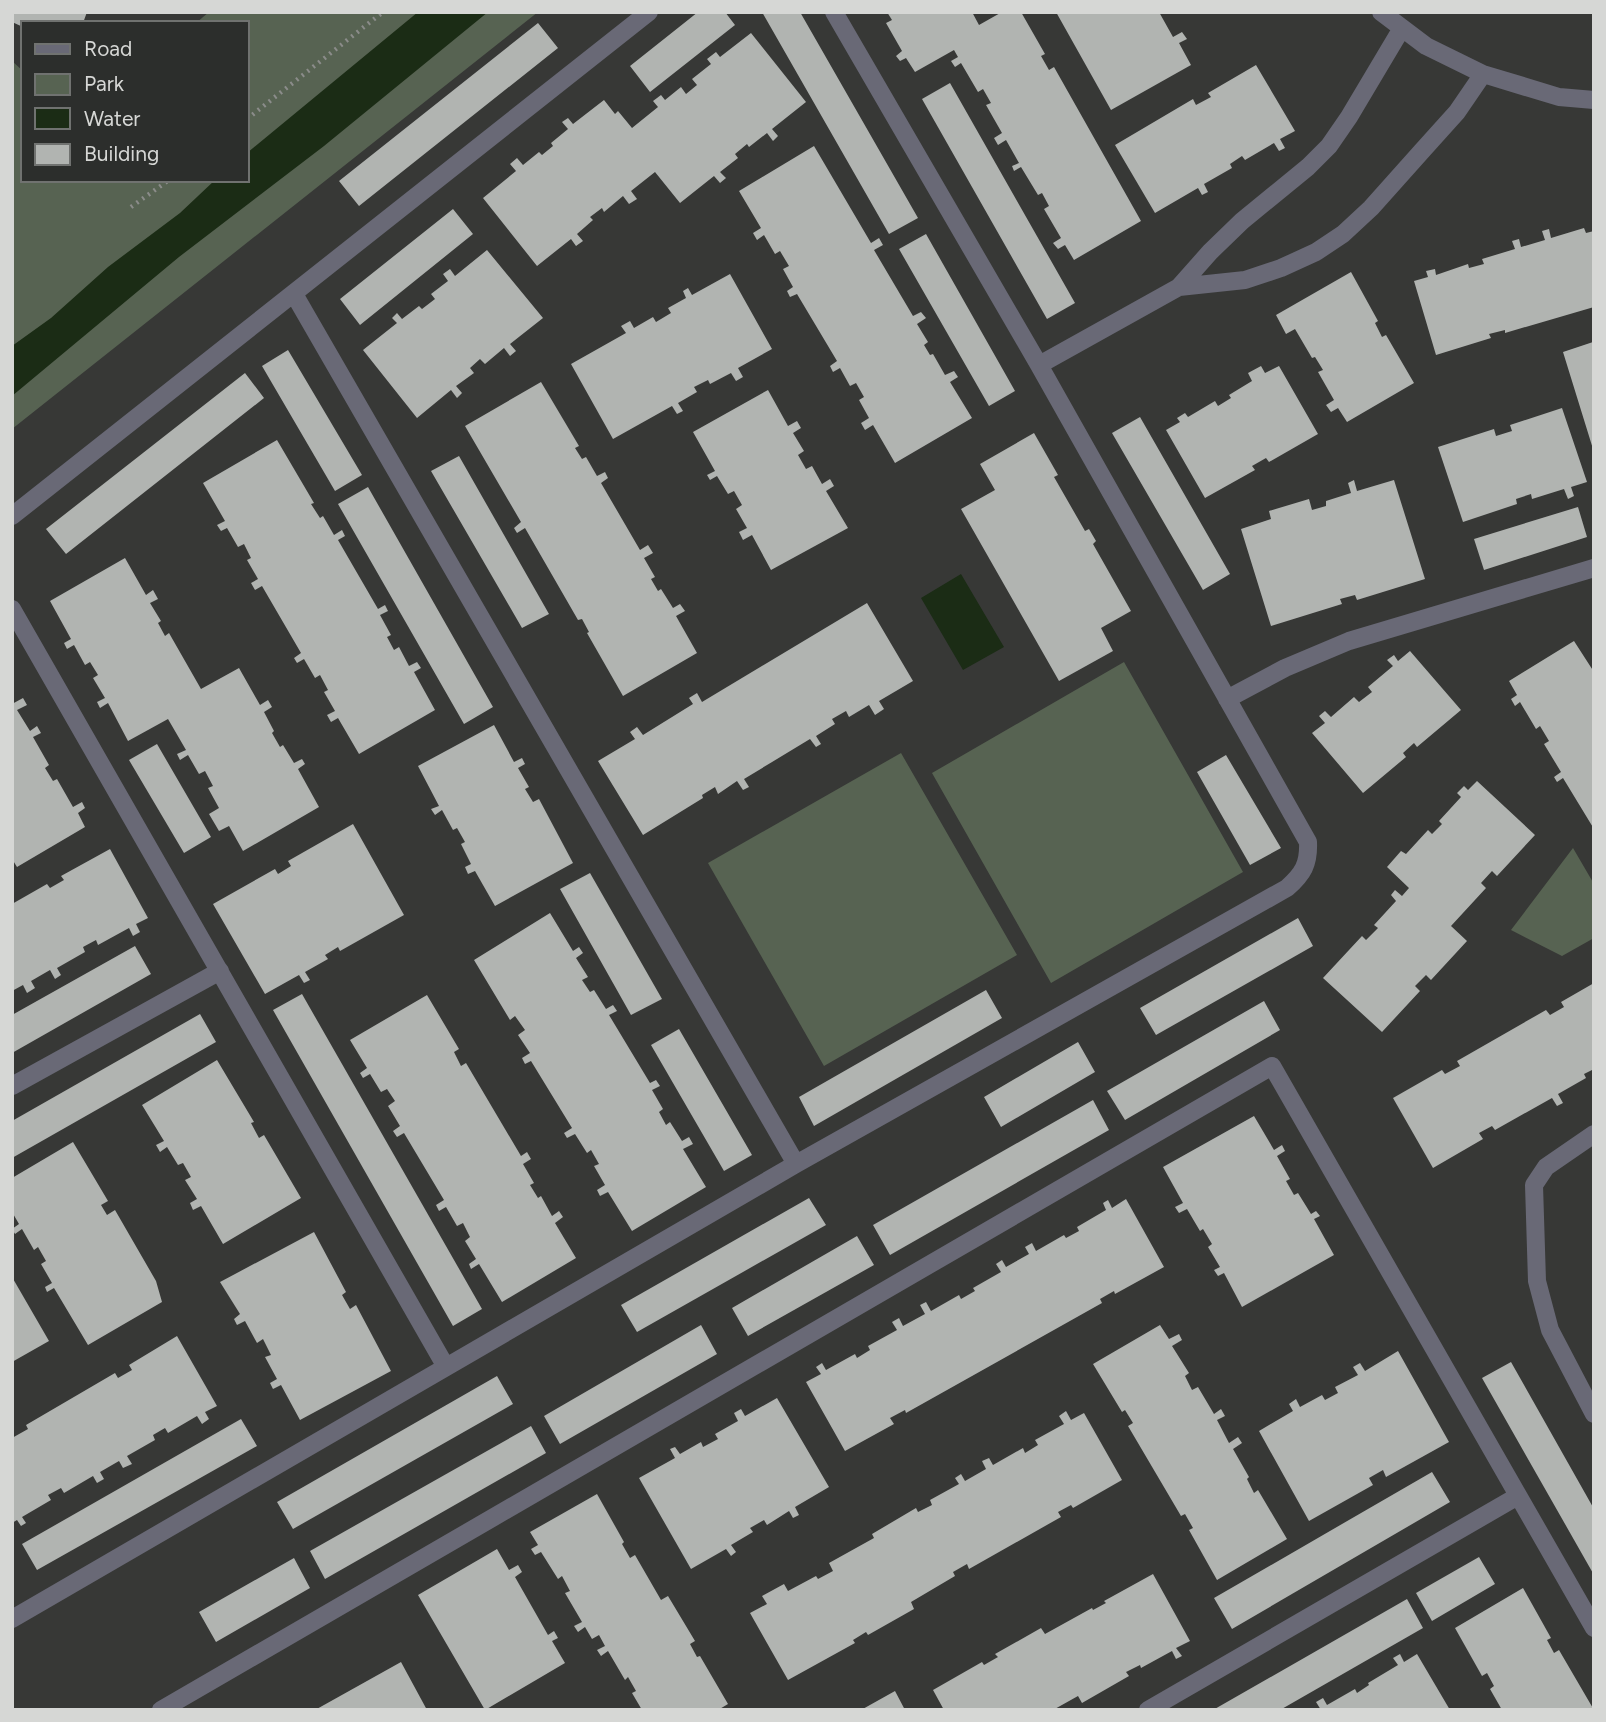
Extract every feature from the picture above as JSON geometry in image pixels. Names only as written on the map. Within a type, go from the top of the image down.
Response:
[{"type":"street","points":[[12,516],[649,12]]},
{"type":"street","points":[[12,1619],[796,1164],[1287,888],[1305,868],[1309,855],[1308,842],[834,12]]},
{"type":"street","points":[[1381,12],[1426,46],[1483,74],[1559,97],[1594,100]]},
{"type":"street","points":[[1038,365],[1179,286],[1242,221],[1308,167],[1329,146],[1349,117],[1402,28]]},
{"type":"street","points":[[1179,286],[1245,280],[1316,252],[1343,234],[1371,208],[1457,112],[1483,74]]},
{"type":"street","points":[[293,294],[796,1164]]},
{"type":"street","points":[[1227,699],[1285,668],[1349,641],[1594,568]]},
{"type":"street","points":[[12,609],[446,1367]]},
{"type":"street","points":[[12,1086],[220,971]]},
{"type":"street","points":[[162,1710],[1272,1066],[1594,1628]]},
{"type":"street","points":[[1594,1135],[1546,1167],[1534,1185],[1537,1281],[1550,1330],[1594,1414]]},
{"type":"street","points":[[1148,1710],[1518,1496]]},
{"type":"path","points":[[248,119],[383,12]]},
{"type":"path","points":[[131,207],[166,182]]},
{"type":"green space","points":[[209,12],[538,12],[12,429],[12,61],[21,69],[21,182],[248,182],[248,21],[198,21]]},
{"type":"green space","points":[[1124,662],[1243,872],[1051,983],[932,773]]},
{"type":"green space","points":[[901,753],[1017,955],[824,1066],[708,863]]},
{"type":"green space","points":[[1573,848],[1594,884],[1594,938],[1562,956],[1511,930]]},
{"type":"water","points":[[418,12],[488,12],[324,146],[179,257],[12,396],[12,346],[51,318],[108,267],[180,213],[213,182],[248,182],[248,152]]},
{"type":"water","points":[[961,574],[1004,647],[963,670],[921,598]]},
{"type":"building","points":[[12,12],[87,12],[84,21],[21,21],[21,26],[12,22]]},
{"type":"building","points":[[698,12],[725,12],[735,25],[650,92],[630,66]]},
{"type":"building","points":[[762,12],[800,12],[918,218],[889,234]]},
{"type":"building","points":[[887,12],[972,12],[979,25],[1002,12],[1021,12],[1045,54],[1041,56],[1049,70],[1054,67],[1141,221],[1074,260],[1065,245],[1058,249],[1053,243],[1061,238],[1044,209],[1049,206],[1042,193],[1038,195],[1021,167],[1014,171],[1012,166],[1019,163],[1006,140],[998,145],[994,138],[1002,133],[986,105],[991,103],[983,89],[978,92],[961,63],[955,67],[951,61],[958,57],[954,50],[915,72],[906,58],[900,61],[896,56],[902,51],[886,23],[892,20]]},
{"type":"building","points":[[1056,12],[1159,12],[1173,37],[1182,32],[1187,39],[1179,43],[1191,65],[1111,110]]},
{"type":"building","points":[[538,23],[558,48],[359,206],[339,181]]},
{"type":"building","points":[[751,33],[806,102],[772,129],[778,136],[773,141],[767,133],[749,147],[747,144],[735,154],[738,158],[720,172],[726,178],[720,183],[714,176],[680,203],[655,172],[631,191],[637,199],[629,204],[623,196],[604,212],[602,208],[590,217],[593,220],[577,234],[583,241],[576,246],[571,239],[537,266],[483,198],[516,171],[510,164],[517,158],[523,165],[539,152],[542,155],[553,146],[551,143],[568,129],[562,122],[568,118],[573,124],[604,100],[615,114],[618,111],[632,128],[658,107],[653,101],[661,95],[665,100],[681,87],[686,94],[697,85],[692,79],[711,64],[707,59],[716,52],[720,57]]},
{"type":"building","points":[[1256,65],[1295,131],[1280,139],[1285,148],[1279,151],[1274,143],[1245,160],[1242,156],[1230,164],[1232,168],[1204,184],[1208,192],[1202,195],[1198,188],[1155,213],[1115,145],[1193,99],[1196,105],[1211,97],[1208,93]]},
{"type":"building","points":[[950,83],[1075,303],[1047,319],[922,99]]},
{"type":"building","points":[[814,146],[871,243],[879,238],[883,245],[874,250],[913,316],[921,312],[926,318],[917,324],[928,342],[924,345],[930,355],[933,354],[945,375],[954,371],[958,377],[950,382],[972,418],[895,463],[873,425],[865,430],[861,423],[869,418],[859,400],[864,397],[856,383],[850,386],[840,368],[833,372],[830,366],[837,361],[797,294],[790,297],[787,291],[793,287],[783,269],[789,266],[780,251],[775,254],[764,235],[757,240],[753,233],[761,228],[739,191]]},
{"type":"building","points":[[453,209],[473,234],[360,325],[340,299]]},
{"type":"building","points":[[1584,228],[1586,233],[1594,231],[1594,307],[1505,333],[1505,330],[1489,334],[1491,338],[1436,355],[1414,281],[1428,277],[1426,271],[1435,269],[1436,275],[1468,264],[1469,268],[1484,264],[1482,259],[1515,249],[1512,241],[1519,239],[1521,247],[1545,240],[1542,231],[1549,229],[1551,238]]},
{"type":"building","points":[[926,234],[1015,391],[989,406],[899,249]]},
{"type":"building","points":[[487,250],[543,318],[510,344],[516,351],[510,356],[504,348],[485,364],[480,359],[470,368],[474,373],[456,386],[462,393],[457,398],[451,390],[417,418],[363,350],[397,323],[392,318],[397,313],[402,319],[419,306],[422,309],[435,299],[431,294],[448,281],[443,274],[450,269],[455,276]]},
{"type":"building","points":[[1351,272],[1378,321],[1375,323],[1382,337],[1386,335],[1414,383],[1347,422],[1338,408],[1331,412],[1326,405],[1334,400],[1318,372],[1323,370],[1315,357],[1312,358],[1295,329],[1286,334],[1276,315]]},
{"type":"building","points":[[730,274],[772,349],[738,368],[743,377],[736,381],[731,373],[710,384],[708,380],[694,387],[697,392],[678,403],[683,411],[677,414],[672,406],[613,439],[571,364],[626,333],[621,326],[630,321],[634,328],[653,317],[656,322],[671,313],[668,308],[686,298],[683,291],[688,288],[692,295]]},
{"type":"building","points":[[1593,342],[1594,346],[1593,449],[1563,352]]},
{"type":"building","points":[[288,350],[362,475],[335,491],[262,366]]},
{"type":"building","points":[[1261,366],[1265,373],[1279,366],[1318,434],[1269,462],[1266,458],[1252,466],[1255,470],[1205,498],[1166,430],[1180,422],[1177,418],[1185,413],[1188,417],[1215,401],[1218,406],[1231,398],[1229,395],[1252,381],[1248,373]]},
{"type":"building","points":[[245,373],[264,398],[66,554],[46,529]]},
{"type":"building","points":[[541,382],[579,446],[575,448],[582,459],[586,457],[597,476],[605,472],[608,478],[601,483],[640,550],[648,545],[653,553],[644,558],[655,577],[651,579],[673,608],[680,604],[685,611],[676,616],[697,653],[623,696],[587,633],[589,632],[582,619],[578,620],[525,528],[517,533],[514,528],[521,522],[465,426]]},
{"type":"building","points":[[768,390],[788,426],[797,421],[801,428],[793,433],[804,451],[798,455],[806,469],[812,466],[822,484],[830,479],[834,486],[826,491],[848,528],[771,570],[752,535],[743,540],[739,532],[747,528],[736,509],[742,505],[734,491],[728,494],[717,476],[710,480],[707,475],[715,471],[693,432]]},
{"type":"building","points":[[1562,408],[1587,482],[1571,487],[1574,496],[1568,499],[1564,489],[1532,499],[1531,494],[1516,499],[1517,504],[1463,522],[1438,447],[1494,429],[1496,436],[1512,431],[1510,425]]},
{"type":"building","points":[[1140,417],[1230,574],[1203,590],[1112,433]]},
{"type":"building","points":[[1034,433],[1058,475],[1054,477],[1085,531],[1089,529],[1096,541],[1093,544],[1131,611],[1101,628],[1113,651],[1059,681],[961,509],[995,490],[980,464]]},
{"type":"building","points":[[277,440],[320,518],[323,516],[334,535],[342,530],[345,536],[338,540],[378,609],[385,605],[388,611],[380,615],[391,635],[387,637],[394,650],[399,647],[409,666],[417,662],[421,668],[414,672],[435,710],[359,754],[338,718],[331,722],[327,715],[335,711],[324,692],[328,690],[320,675],[315,678],[304,659],[297,663],[294,658],[301,653],[262,586],[255,590],[251,583],[258,579],[247,560],[251,558],[244,544],[238,547],[227,528],[221,531],[217,525],[225,521],[203,483]]},
{"type":"building","points":[[459,456],[549,614],[522,628],[431,471]]},
{"type":"building","points":[[1354,480],[1357,491],[1394,480],[1425,579],[1357,600],[1355,595],[1340,599],[1342,604],[1271,626],[1241,529],[1271,519],[1269,511],[1309,499],[1312,510],[1326,506],[1326,501],[1351,493],[1348,483]]},
{"type":"building","points":[[368,487],[493,707],[464,724],[338,504]]},
{"type":"building","points":[[1578,507],[1587,537],[1484,570],[1474,539]]},
{"type":"building","points":[[125,558],[146,595],[153,590],[158,599],[150,603],[161,621],[158,623],[165,636],[169,633],[201,689],[239,668],[260,705],[268,700],[272,707],[264,712],[280,747],[283,745],[294,763],[302,759],[305,764],[298,769],[319,807],[243,851],[229,826],[219,831],[209,814],[219,808],[208,788],[213,786],[205,771],[199,774],[188,755],[180,760],[177,754],[186,750],[168,719],[128,741],[108,703],[100,708],[97,702],[105,698],[93,678],[98,675],[90,662],[85,665],[74,645],[67,649],[64,643],[71,639],[50,601]]},
{"type":"building","points":[[867,603],[913,681],[879,701],[884,709],[875,715],[869,705],[849,717],[846,711],[832,719],[835,724],[816,736],[821,744],[816,747],[810,739],[744,779],[749,787],[743,790],[737,781],[718,794],[715,787],[702,795],[703,798],[643,835],[598,761],[635,739],[630,732],[637,727],[643,735],[693,704],[689,698],[697,693],[702,702]]},
{"type":"building","points":[[1574,641],[1594,672],[1594,829],[1563,778],[1557,782],[1554,777],[1561,772],[1544,744],[1549,741],[1540,726],[1536,729],[1520,702],[1515,706],[1511,699],[1517,695],[1509,681]]},
{"type":"building","points":[[1410,651],[1461,710],[1417,747],[1414,743],[1403,753],[1406,757],[1363,793],[1312,733],[1325,723],[1319,716],[1325,711],[1331,717],[1354,697],[1359,702],[1372,692],[1368,687],[1393,666],[1387,660],[1394,655],[1398,661]]},
{"type":"building","points":[[23,698],[27,705],[17,710],[30,731],[37,726],[41,733],[33,737],[49,765],[45,768],[53,781],[57,779],[73,807],[82,802],[85,808],[78,813],[85,827],[17,867],[12,859],[12,704]]},
{"type":"building","points":[[494,725],[514,762],[522,758],[525,764],[518,768],[529,787],[525,789],[533,802],[539,799],[573,863],[495,906],[475,871],[468,874],[465,867],[471,864],[461,844],[465,842],[457,828],[453,830],[442,810],[435,815],[431,809],[439,806],[418,766]]},
{"type":"building","points":[[157,744],[211,837],[184,853],[129,760]]},
{"type":"building","points":[[1226,755],[1281,848],[1250,865],[1197,772]]},
{"type":"building","points":[[1477,781],[1535,835],[1497,876],[1492,871],[1481,883],[1486,888],[1451,926],[1467,941],[1431,980],[1426,975],[1415,986],[1420,991],[1382,1032],[1323,978],[1362,936],[1366,940],[1378,928],[1374,925],[1396,901],[1391,895],[1395,890],[1402,896],[1409,888],[1387,867],[1401,851],[1406,854],[1428,830],[1432,834],[1442,824],[1439,821],[1461,797],[1457,793],[1464,786],[1468,790]]},
{"type":"building","points":[[353,824],[404,915],[340,951],[338,947],[325,955],[328,959],[305,972],[310,980],[304,983],[299,975],[265,994],[213,904],[275,869],[278,874],[291,866],[288,861]]},
{"type":"building","points":[[110,849],[148,918],[136,924],[140,932],[133,936],[129,928],[98,945],[96,940],[83,947],[85,952],[57,968],[61,975],[55,979],[50,970],[31,981],[35,988],[27,993],[23,985],[12,991],[12,904],[47,884],[50,888],[64,880],[61,876]]},
{"type":"building","points":[[590,873],[662,999],[631,1015],[560,889]]},
{"type":"building","points":[[550,913],[573,951],[579,947],[583,953],[576,958],[588,977],[582,980],[590,992],[594,990],[606,1009],[613,1005],[617,1011],[609,1015],[650,1083],[656,1080],[660,1086],[652,1090],[663,1109],[659,1112],[666,1125],[670,1122],[682,1141],[689,1137],[693,1144],[683,1149],[706,1187],[632,1231],[608,1192],[600,1196],[597,1190],[605,1185],[594,1166],[599,1164],[591,1150],[587,1153],[575,1134],[567,1138],[564,1133],[572,1128],[531,1061],[525,1064],[522,1058],[530,1053],[518,1035],[525,1030],[515,1016],[510,1020],[474,960]]},
{"type":"building","points":[[1298,918],[1313,946],[1156,1035],[1140,1008]]},
{"type":"building","points":[[135,946],[151,974],[12,1053],[12,1015]]},
{"type":"building","points":[[1594,983],[1594,1069],[1584,1074],[1586,1078],[1558,1094],[1563,1103],[1557,1106],[1552,1098],[1495,1130],[1492,1126],[1479,1133],[1483,1139],[1433,1168],[1393,1098],[1442,1070],[1445,1074],[1460,1066],[1457,1061],[1546,1010],[1550,1015],[1564,1007],[1561,1002]]},
{"type":"building","points":[[986,990],[1002,1018],[814,1126],[799,1097]]},
{"type":"building","points":[[302,994],[482,1309],[453,1326],[273,1010]]},
{"type":"building","points":[[427,995],[459,1049],[454,1052],[461,1066],[466,1063],[521,1156],[527,1152],[531,1159],[523,1164],[534,1183],[530,1185],[538,1198],[541,1196],[552,1216],[559,1211],[563,1217],[555,1223],[576,1258],[502,1302],[479,1264],[471,1269],[469,1264],[476,1259],[465,1241],[470,1237],[463,1223],[457,1226],[446,1207],[439,1211],[436,1205],[444,1200],[404,1133],[397,1137],[393,1131],[400,1126],[388,1106],[395,1101],[387,1089],[381,1092],[370,1074],[363,1078],[360,1073],[367,1068],[350,1040]]},
{"type":"building","points":[[1264,1001],[1280,1030],[1125,1120],[1107,1091]]},
{"type":"building","points":[[200,1014],[216,1042],[12,1158],[12,1121]]},
{"type":"building","points":[[679,1029],[752,1155],[724,1171],[651,1045]]},
{"type":"building","points":[[1078,1042],[1095,1072],[1001,1127],[984,1097]]},
{"type":"building","points":[[217,1060],[254,1122],[251,1123],[259,1138],[264,1135],[301,1198],[223,1244],[201,1206],[193,1210],[190,1203],[197,1199],[185,1180],[191,1177],[183,1163],[178,1165],[167,1147],[160,1152],[156,1145],[164,1141],[142,1105]]},
{"type":"building","points":[[1093,1100],[1109,1130],[890,1255],[873,1225]]},
{"type":"building","points":[[1254,1116],[1274,1150],[1282,1145],[1285,1151],[1277,1156],[1290,1179],[1286,1181],[1294,1195],[1298,1193],[1311,1214],[1316,1211],[1320,1216],[1314,1219],[1334,1255],[1242,1307],[1224,1273],[1218,1276],[1214,1270],[1220,1267],[1208,1247],[1212,1244],[1203,1229],[1200,1231],[1187,1209],[1179,1213],[1175,1207],[1183,1203],[1163,1167]]},
{"type":"building","points":[[73,1142],[108,1201],[101,1205],[107,1215],[115,1210],[156,1281],[162,1302],[88,1345],[54,1288],[47,1292],[45,1287],[52,1283],[41,1264],[46,1261],[38,1247],[34,1250],[22,1229],[15,1234],[12,1229],[19,1224],[12,1212],[12,1178]]},
{"type":"building","points":[[809,1198],[826,1225],[637,1332],[621,1305]]},
{"type":"building","points":[[1126,1199],[1164,1267],[1115,1294],[1114,1291],[1100,1299],[1102,1303],[906,1413],[905,1410],[890,1418],[894,1424],[845,1451],[806,1382],[821,1374],[816,1367],[822,1363],[826,1370],[855,1354],[857,1358],[870,1350],[868,1346],[897,1330],[892,1322],[899,1318],[903,1326],[925,1314],[920,1305],[926,1302],[931,1311],[959,1295],[961,1299],[975,1291],[973,1288],[1001,1272],[996,1264],[1002,1260],[1006,1267],[1029,1254],[1025,1247],[1032,1243],[1036,1251],[1064,1235],[1066,1238],[1079,1231],[1077,1227],[1106,1210],[1103,1203],[1108,1200],[1112,1208]]},
{"type":"building","points":[[314,1232],[346,1292],[342,1295],[350,1309],[356,1305],[391,1371],[300,1420],[281,1385],[273,1389],[270,1383],[277,1379],[265,1357],[271,1355],[263,1339],[257,1343],[245,1321],[237,1325],[234,1319],[240,1314],[220,1282]]},
{"type":"building","points":[[857,1236],[874,1265],[748,1336],[732,1308]]},
{"type":"building","points":[[12,1277],[49,1341],[12,1362]]},
{"type":"building","points":[[701,1325],[717,1354],[560,1444],[544,1416]]},
{"type":"building","points":[[1160,1325],[1169,1339],[1179,1334],[1182,1340],[1172,1346],[1189,1373],[1185,1376],[1192,1390],[1198,1387],[1214,1414],[1221,1409],[1225,1416],[1217,1420],[1229,1443],[1238,1437],[1242,1443],[1233,1449],[1249,1477],[1247,1479],[1254,1493],[1258,1490],[1287,1539],[1217,1580],[1189,1530],[1193,1528],[1185,1514],[1181,1516],[1128,1426],[1133,1423],[1125,1410],[1122,1412],[1093,1364]]},
{"type":"building","points":[[177,1336],[217,1406],[205,1412],[209,1419],[202,1424],[197,1416],[168,1433],[165,1428],[153,1435],[155,1440],[127,1456],[132,1464],[123,1468],[119,1461],[100,1472],[104,1479],[97,1483],[93,1476],[64,1493],[61,1488],[48,1495],[51,1500],[22,1517],[26,1523],[21,1526],[17,1520],[12,1523],[12,1438],[28,1429],[26,1425],[115,1373],[118,1378],[132,1370],[129,1365]]},
{"type":"building","points":[[1398,1351],[1449,1442],[1386,1477],[1383,1470],[1369,1478],[1373,1485],[1309,1521],[1259,1431],[1293,1411],[1289,1404],[1296,1399],[1300,1407],[1322,1395],[1325,1400],[1338,1393],[1335,1387],[1358,1375],[1353,1367],[1360,1363],[1365,1371]]},
{"type":"building","points":[[1511,1362],[1594,1509],[1594,1575],[1482,1378]]},
{"type":"building","points":[[497,1376],[513,1404],[293,1529],[277,1502]]},
{"type":"building","points":[[777,1398],[829,1487],[795,1507],[799,1515],[793,1518],[789,1511],[767,1525],[764,1520],[750,1528],[753,1532],[731,1545],[736,1552],[731,1556],[726,1549],[691,1569],[639,1478],[675,1458],[670,1449],[675,1447],[680,1454],[701,1442],[703,1447],[718,1439],[715,1434],[738,1421],[734,1413],[741,1409],[745,1416]]},
{"type":"building","points":[[1066,1411],[1071,1420],[1084,1413],[1122,1480],[1073,1508],[1071,1505],[1058,1512],[1061,1517],[969,1569],[967,1564],[953,1572],[955,1576],[911,1602],[914,1609],[868,1635],[866,1632],[853,1640],[855,1643],[788,1680],[750,1613],[767,1604],[762,1596],[784,1584],[788,1591],[816,1576],[818,1579],[833,1571],[829,1563],[874,1538],[872,1534],[916,1508],[918,1512],[932,1505],[930,1500],[959,1484],[955,1478],[961,1474],[965,1481],[986,1469],[982,1461],[989,1458],[993,1465],[1023,1448],[1025,1453],[1038,1445],[1035,1440],[1064,1424],[1059,1416]]},
{"type":"building","points":[[241,1419],[257,1446],[37,1570],[22,1544]]},
{"type":"building","points":[[531,1426],[546,1453],[325,1579],[310,1551]]},
{"type":"building","points":[[1432,1472],[1450,1502],[1232,1629],[1214,1598]]},
{"type":"building","points":[[597,1494],[630,1558],[635,1555],[661,1600],[668,1596],[695,1641],[690,1644],[728,1704],[718,1710],[642,1710],[632,1693],[636,1691],[628,1677],[625,1680],[608,1651],[601,1656],[597,1650],[605,1646],[599,1635],[592,1639],[585,1627],[578,1632],[574,1626],[582,1622],[565,1593],[570,1591],[562,1576],[558,1579],[541,1552],[535,1555],[531,1549],[538,1545],[530,1532]]},
{"type":"building","points":[[497,1549],[509,1570],[518,1565],[522,1572],[515,1577],[548,1635],[554,1631],[558,1638],[552,1641],[565,1663],[485,1710],[418,1595]]},
{"type":"building","points":[[1479,1557],[1495,1584],[1432,1621],[1416,1593]]},
{"type":"building","points":[[294,1558],[310,1588],[216,1642],[199,1612]]},
{"type":"building","points":[[1153,1574],[1190,1641],[1176,1648],[1182,1656],[1176,1659],[1172,1651],[1141,1668],[1140,1665],[1126,1672],[1129,1676],[1082,1703],[1078,1696],[1053,1710],[944,1710],[933,1690],[982,1662],[984,1665],[998,1657],[995,1654],[1041,1628],[1045,1634],[1106,1603],[1104,1601]]},
{"type":"building","points":[[1523,1588],[1551,1638],[1547,1640],[1554,1653],[1559,1650],[1594,1710],[1502,1710],[1490,1689],[1494,1686],[1487,1673],[1482,1676],[1455,1628]]},
{"type":"building","points":[[1407,1599],[1423,1628],[1280,1710],[1213,1710]]},
{"type":"building","points":[[1400,1654],[1404,1662],[1417,1654],[1450,1710],[1321,1710],[1316,1702],[1323,1698],[1327,1705],[1355,1689],[1357,1693],[1398,1665],[1393,1658]]},
{"type":"building","points":[[401,1662],[427,1710],[315,1710]]},
{"type":"building","points":[[895,1691],[905,1710],[861,1710]]}]
